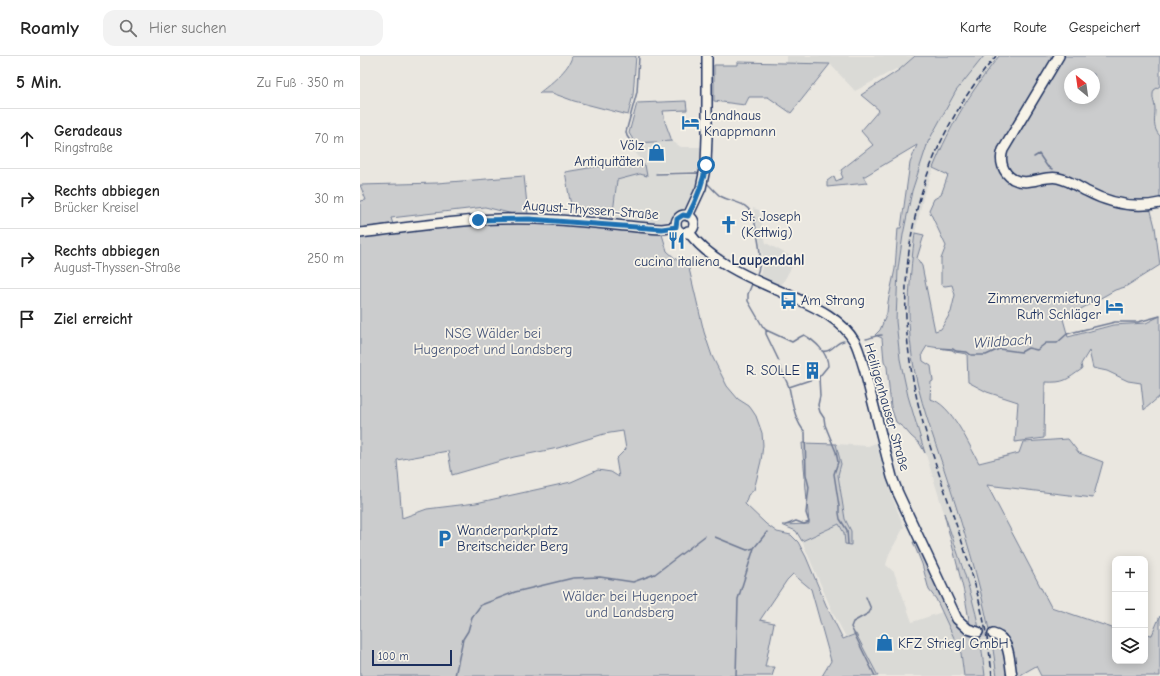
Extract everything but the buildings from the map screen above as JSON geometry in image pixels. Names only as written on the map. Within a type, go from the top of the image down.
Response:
[{"type":"main road","points":[[688,216],[703,179],[707,137],[708,56]]},
{"type":"main road","points":[[1059,56],[1003,150],[1001,162],[1004,170],[1013,179],[1022,183],[1047,178],[1065,180],[1093,195],[1113,202],[1143,205],[1160,203]]},
{"type":"main road","points":[[683,215],[688,216],[691,218],[693,224],[691,229],[688,232],[680,231],[676,227],[676,221],[683,215]]},
{"type":"main road","name":"August-Thyssen-Straße","points":[[360,233],[457,222],[500,219],[529,219],[662,229],[676,227]]},
{"type":"main road","name":"Heiligenhauser Straße","points":[[688,232],[698,245],[720,260],[742,273],[821,311],[841,324],[852,337],[864,368],[892,477],[898,494],[957,619],[968,629],[978,632]]},
{"type":"main road","points":[[997,636],[1005,643],[1012,676]]},
{"type":"shaded area","points":[[787,56],[915,56],[899,70],[896,69],[855,91],[830,64],[787,63]]},
{"type":"shaded area","points":[[984,56],[999,56],[971,93],[945,138],[924,194],[915,233],[909,278],[908,320],[912,357],[920,393],[983,598],[997,676],[985,676],[975,610],[963,566],[944,513],[908,396],[900,359],[896,321],[898,269],[903,235],[912,191],[928,142],[956,91]]},
{"type":"shaded area","points":[[1160,74],[1160,172],[1148,77]]},
{"type":"shaded area","points":[[672,141],[681,147],[706,147],[700,171],[658,172],[656,175],[699,176],[685,208],[670,220],[659,224],[614,219],[617,180],[640,174],[647,176],[645,165],[631,147],[631,144]]},
{"type":"shaded area","points":[[753,208],[759,210],[766,243],[796,259],[781,286],[761,276],[760,274],[764,261]]},
{"type":"shaded area","points":[[876,443],[891,494],[904,527],[889,554],[886,565],[894,572],[912,622],[942,612],[961,653],[964,676],[878,676],[856,634],[846,637],[833,613],[802,541],[839,524],[844,533],[845,544],[851,531],[845,519],[838,475],[841,464],[836,444],[868,446]]},
{"type":"green space","points":[[572,56],[636,56],[633,95],[628,115],[574,101],[552,93],[539,93],[563,71]]},
{"type":"green space","points":[[915,56],[984,56],[956,91],[928,142],[912,191],[903,235],[898,269],[896,321],[900,359],[908,396],[925,453],[920,444],[896,422],[891,407],[887,367],[884,361],[882,338],[875,335],[880,330],[887,313],[895,269],[898,228],[901,228],[910,163],[917,145],[863,176],[867,183],[827,187],[827,181],[834,176],[836,181],[843,178],[841,170],[873,145],[861,131],[879,110],[861,95],[899,70]]},
{"type":"green space","points":[[999,56],[1056,56],[1003,146],[1009,180],[1053,180],[1086,193],[1150,207],[1155,227],[1160,265],[1125,287],[1115,290],[1063,319],[1068,337],[1113,325],[1146,323],[1160,316],[1160,396],[1144,410],[1141,383],[1128,381],[1107,371],[1093,368],[1089,351],[1081,364],[1082,369],[1065,380],[1045,382],[1044,438],[1015,442],[1018,402],[987,392],[968,382],[967,354],[927,346],[922,354],[923,361],[931,366],[933,381],[931,382],[930,399],[938,402],[952,416],[965,436],[979,463],[1019,453],[1023,442],[1068,439],[1079,453],[1103,462],[1093,498],[987,485],[1051,607],[1112,628],[1112,664],[1148,664],[1148,634],[1152,635],[1160,616],[1160,676],[1041,676],[1036,666],[1021,676],[1016,676],[1015,664],[1006,637],[1003,632],[989,630],[970,553],[918,387],[912,356],[909,325],[910,279],[915,233],[924,235],[917,258],[922,266],[935,331],[941,329],[951,312],[955,295],[952,285],[941,285],[941,259],[946,246],[929,210],[934,199],[941,195],[948,175],[933,168],[954,123],[979,83]]},
{"type":"green space","points":[[1061,56],[1160,56],[1160,86],[1154,90],[1153,95],[1155,127],[1160,136],[1160,200],[1150,202],[1110,199],[1064,177],[1061,173],[1023,180],[1008,172],[1004,156]]},
{"type":"green space","points":[[738,62],[830,64],[791,113],[768,97],[749,97],[745,105],[714,101],[714,65],[738,65]]},
{"type":"green space","points":[[686,101],[687,110],[663,111],[665,122],[672,141],[635,143],[629,133],[637,103]]},
{"type":"green space","points":[[618,163],[618,167],[645,165],[647,176],[640,174],[617,180],[612,221],[578,219],[571,203],[565,172]]},
{"type":"green space","points":[[524,176],[528,214],[513,214],[485,207],[391,218],[393,224],[360,228],[360,201],[366,200],[360,185],[437,183]]},
{"type":"green space","name":"NSG Wälder bei Hugenpoet und Landsberg","points":[[529,222],[661,231],[667,251],[678,261],[687,260],[704,332],[712,356],[727,386],[738,399],[749,406],[752,410],[756,416],[762,433],[763,445],[761,461],[754,490],[748,495],[745,504],[766,524],[777,532],[791,535],[798,542],[843,639],[856,634],[878,676],[822,676],[831,661],[811,589],[793,574],[787,580],[760,620],[774,623],[765,667],[775,667],[772,676],[360,676],[360,235],[459,225]],"holes":[[[623,431],[626,449],[616,459],[619,477],[611,472],[598,470],[571,482],[476,503],[427,509],[402,518],[397,460],[448,451],[452,475],[514,457],[558,448],[604,434]]]},
{"type":"green space","points":[[802,443],[836,444],[841,464],[838,475],[845,519],[851,531],[851,545],[845,544],[844,533],[839,524],[802,541],[796,531],[782,525],[809,524]]},
{"type":"green space","points":[[944,513],[968,584],[979,628],[970,625],[964,592]]},
{"type":"green space","points":[[913,542],[917,542],[953,618],[964,632],[970,636],[980,635],[985,676],[964,676],[961,653],[936,599],[929,590],[922,564]]},
{"type":"green space","points":[[991,636],[1000,642],[1004,652],[1007,676],[997,676]]},
{"type":"waterway","points":[[635,148],[626,132],[637,92],[639,56]]},
{"type":"waterway","points":[[1034,157],[1039,154],[1047,166],[1052,169]]},
{"type":"waterway","points":[[656,174],[697,173],[700,175]]},
{"type":"waterway","points":[[706,182],[720,196],[744,205],[751,212],[754,218],[760,253],[757,274]]},
{"type":"waterway","points":[[752,284],[748,294],[748,301],[766,330],[792,342],[804,335],[816,344],[826,357],[828,366],[819,377],[820,396],[818,405],[836,452],[838,462],[834,474],[839,513],[840,519],[847,530],[848,544]]},
{"type":"waterway","name":"Wildbach","points":[[937,348],[953,349],[956,351],[967,352],[971,355],[986,355],[999,349],[1021,352],[1028,348],[1037,350],[1046,343],[1057,343],[1067,334],[1074,332],[1115,322],[1138,322],[1160,316]]},
{"type":"waterway","points":[[766,330],[766,334],[779,361]]},
{"type":"waterway","name":"Wildbach","points":[[866,339],[877,335],[882,335]]},
{"type":"waterway","name":"Wildbach","points":[[822,351],[831,349],[838,343],[844,341]]},
{"type":"waterway","points":[[780,367],[789,387]]},
{"type":"waterway","points":[[786,525],[796,521],[804,524],[809,522],[806,513],[809,487],[806,475],[805,432],[796,417],[789,387],[819,377]]},
{"type":"waterway","points":[[715,537],[747,550],[754,548],[767,532]]},
{"type":"waterway","points":[[455,676],[463,639],[468,631],[472,617],[481,605],[515,592],[573,578],[600,577],[633,582],[655,574],[705,536]]},
{"type":"waterway","points":[[736,676],[738,599],[754,548]]},
{"type":"waterway","points":[[866,597],[871,609],[869,613],[853,622],[851,627],[875,676]]},
{"type":"tunnel","points":[[978,632],[993,634]]},
{"type":"railway","points":[[992,676],[982,613],[965,553],[926,433],[914,383],[907,332],[906,283],[912,235],[923,188],[941,142],[965,98],[996,56]]},
{"type":"place","name":"Landhaus Knappmann","points":[[691,123]]},
{"type":"place","name":"Völz Antiquitäten","points":[[657,153]]},
{"type":"place","name":"St. Joseph (Kettwig)","points":[[728,224]]},
{"type":"place","name":"cucina italiena","points":[[677,241]]},
{"type":"place","name":"Am Strang","points":[[788,300]]},
{"type":"place","name":"Zimmervermietung Ruth Schläger","points":[[1114,306]]},
{"type":"place","name":"R. SOLLE","points":[[813,370]]},
{"type":"place","name":"Wanderparkplatz Breitscheider Berg","points":[[444,538]]},
{"type":"place","name":"KFZ Striegl GmbH","points":[[885,643]]},
{"type":"district","name":"Laupendahl","points":[[768,260]]},
{"type":"route","points":[[478,220],[529,219],[612,224],[662,229],[676,227],[677,219],[683,215],[688,216],[691,210],[701,188],[706,165]]},
{"type":"park label","name":"Wälder bei Hugenpoet und Landsberg","points":[[630,604]]}]
